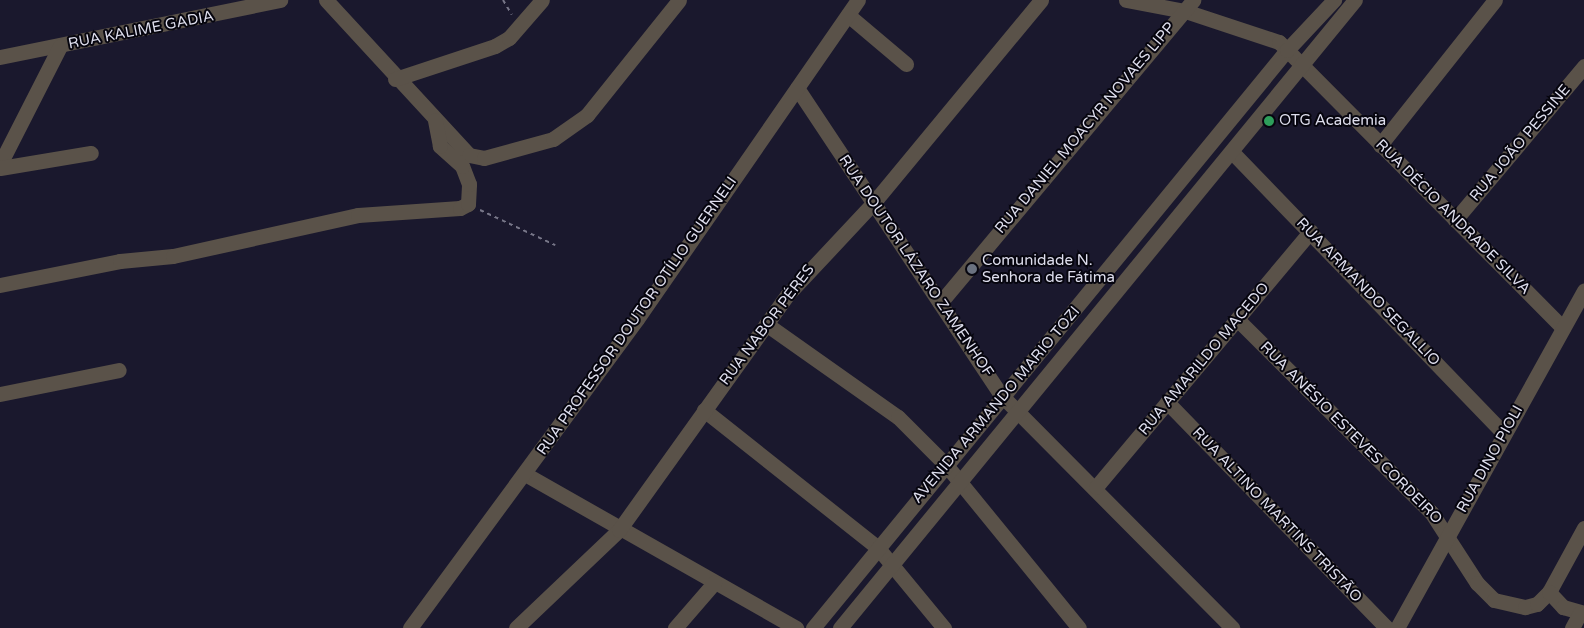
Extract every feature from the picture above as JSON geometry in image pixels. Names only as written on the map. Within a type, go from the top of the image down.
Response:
[{"type":"street","name":"RUA KALIME GADIA","points":[[0,57],[280,0]]},
{"type":"street","points":[[326,0],[395,79],[469,155],[484,158],[553,139],[587,115],[618,82],[679,0]]},
{"type":"street","points":[[395,79],[509,38],[542,0]]},
{"type":"street","name":"RUA PROFESSOR DOUTOR OTÍLIO GUERNELI","points":[[410,628],[525,474],[858,0]]},
{"type":"street","name":"RUA NABOR PÉRES","points":[[516,628],[619,530],[766,324],[812,264],[874,202],[1042,0]]},
{"type":"street","points":[[1126,0],[1189,6],[1268,36],[1288,50]]},
{"type":"street","name":"AVENIDA ARMANDO MARIO TOZI","points":[[813,628],[1288,50],[1334,0]]},
{"type":"street","name":"AVENIDA ARMANDO MARIO TOZI","points":[[840,628],[1232,152],[1302,62],[1355,0]]},
{"type":"street","points":[[1380,145],[1495,0]]},
{"type":"street","name":"RUA DANIEL MOACYR NOVAES LIPP","points":[[940,303],[1123,79],[1189,6]]},
{"type":"street","points":[[848,15],[906,64]]},
{"type":"street","points":[[0,164],[60,46]]},
{"type":"street","name":"RUA DÉCIO ANDRADE SILVA","points":[[1288,50],[1302,62],[1380,145],[1563,328]]},
{"type":"street","name":"RUA JOÃO PESSINE","points":[[1455,220],[1584,66]]},
{"type":"street","name":"RUA DOUTOR LÁZARO ZAMENHOF","points":[[797,88],[1002,396],[1020,410],[1232,628]]},
{"type":"street","points":[[0,286],[120,261],[173,256],[358,216],[468,204],[469,184],[462,166],[440,146],[435,120]]},
{"type":"street","name":"RUA ARMANDO SEGALLIO","points":[[1232,152],[1311,231],[1503,433]]},
{"type":"street","points":[[0,168],[91,153]]},
{"type":"street","name":"RUA AMARILDO MACEDO","points":[[1096,487],[1311,231]]},
{"type":"street","name":"RUA DINO PIOLI","points":[[1396,628],[1584,290]]},
{"type":"street","name":"RUA ANÉSIO ESTEVES CORDEIRO","points":[[1238,320],[1335,413],[1449,534],[1457,552],[1477,583],[1494,600],[1525,607],[1537,604],[1549,592]]},
{"type":"street","points":[[766,324],[898,417],[946,465],[959,484],[1079,628]]},
{"type":"street","points":[[0,394],[119,370]]},
{"type":"street","name":"RUA ALTINO MARTINS TRISTÃO","points":[[1167,402],[1387,628]]},
{"type":"street","points":[[704,410],[878,548],[944,628]]},
{"type":"street","points":[[525,474],[619,530],[796,628]]},
{"type":"street","points":[[1572,628],[1582,613],[1563,608],[1549,592],[1584,528]]},
{"type":"street","points":[[675,628],[714,583]]},
{"type":"path","points":[[468,204],[555,245]]},
{"type":"place","name":"OTG Academia","points":[[1269,121]]},
{"type":"place","name":"Comunidade N. Senhora de Fátima","points":[[972,269]]}]
